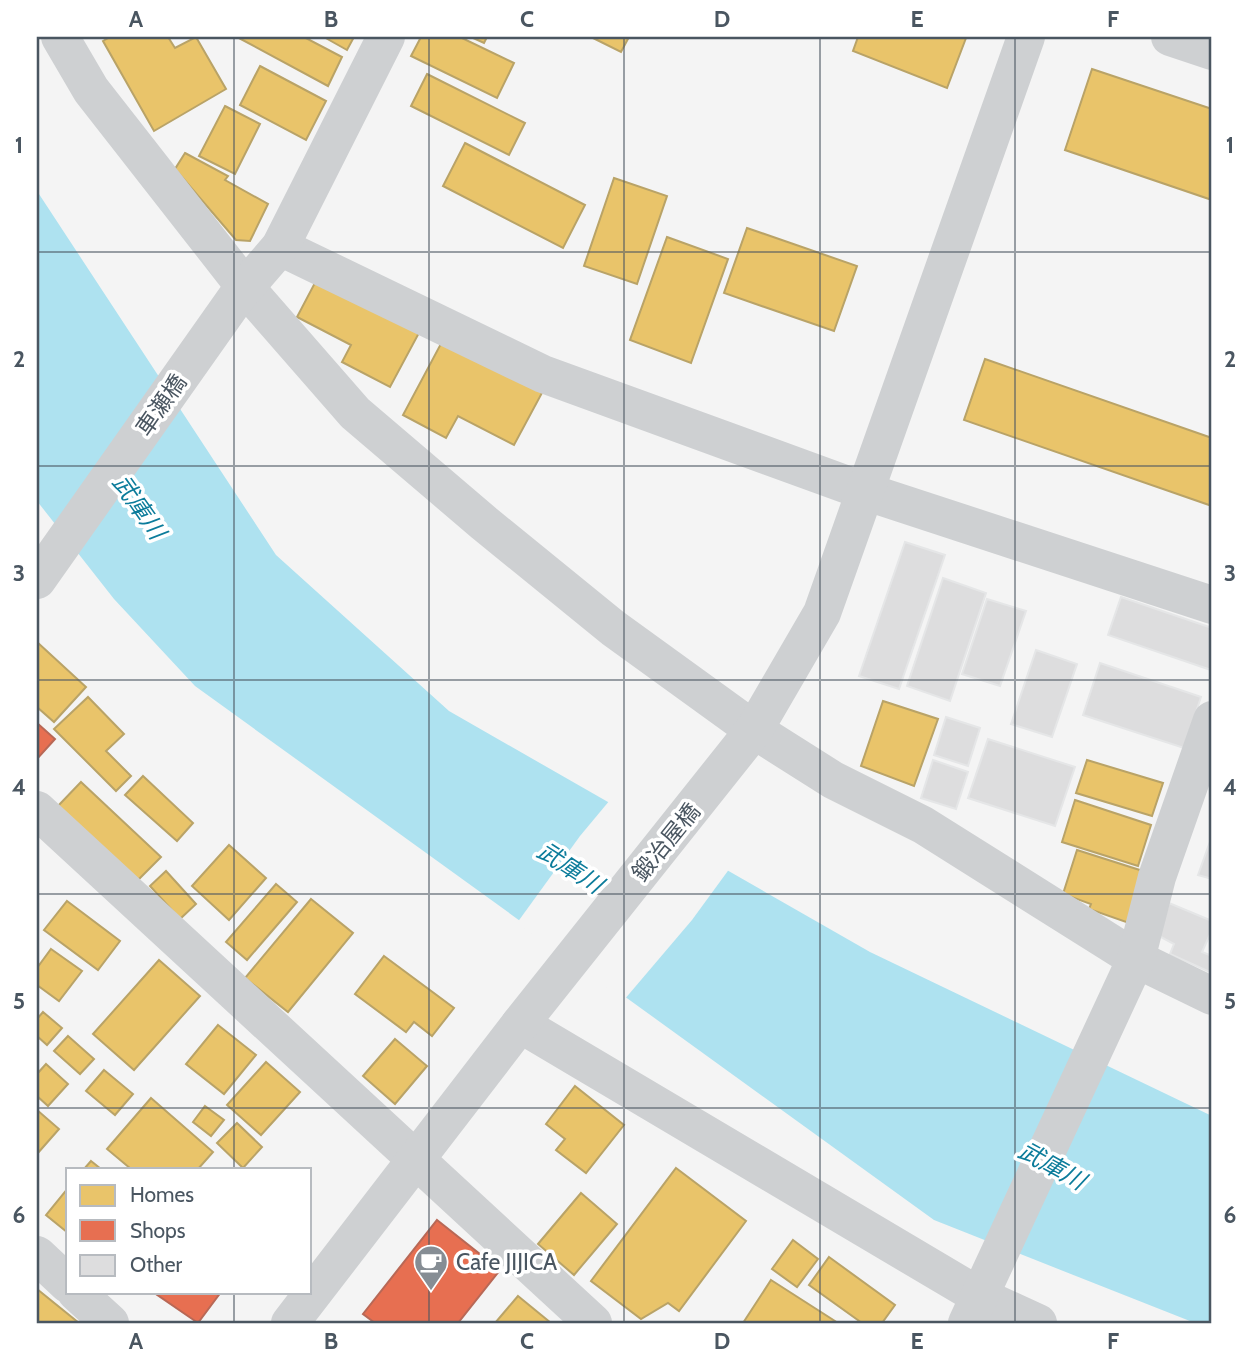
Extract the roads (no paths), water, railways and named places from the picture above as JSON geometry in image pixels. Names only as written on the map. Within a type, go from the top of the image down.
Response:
[{"type":"street","points":[[60,37],[91,90],[241,293],[355,413],[613,628],[749,737],[923,825],[1131,968],[1212,996]]},
{"type":"street","name":"車瀬橋","points":[[37,580],[241,293],[280,247],[386,37]]},
{"type":"street","name":"鍛冶屋橋","points":[[290,1323],[528,1015],[749,737],[822,613],[1026,37]]},
{"type":"street","points":[[1170,37],[1212,51]]},
{"type":"street","points":[[280,247],[543,374],[867,492],[1212,605]]},
{"type":"street","points":[[977,1300],[1131,968],[1157,877],[1212,720]]},
{"type":"street","points":[[37,810],[593,1323]]},
{"type":"street","points":[[528,1015],[977,1300],[1038,1323]]},
{"type":"street","points":[[37,1255],[66,1282]]},
{"type":"street","points":[[78,1294],[110,1323]]},
{"type":"water","name":"武庫川","points":[[37,191],[276,555],[449,711],[870,952],[1212,1116],[1212,1323],[1195,1323],[934,1220],[195,686],[114,599],[37,501]]},
{"type":"place","name":"Cafe JIJICA","points":[[431,1292]]}]
